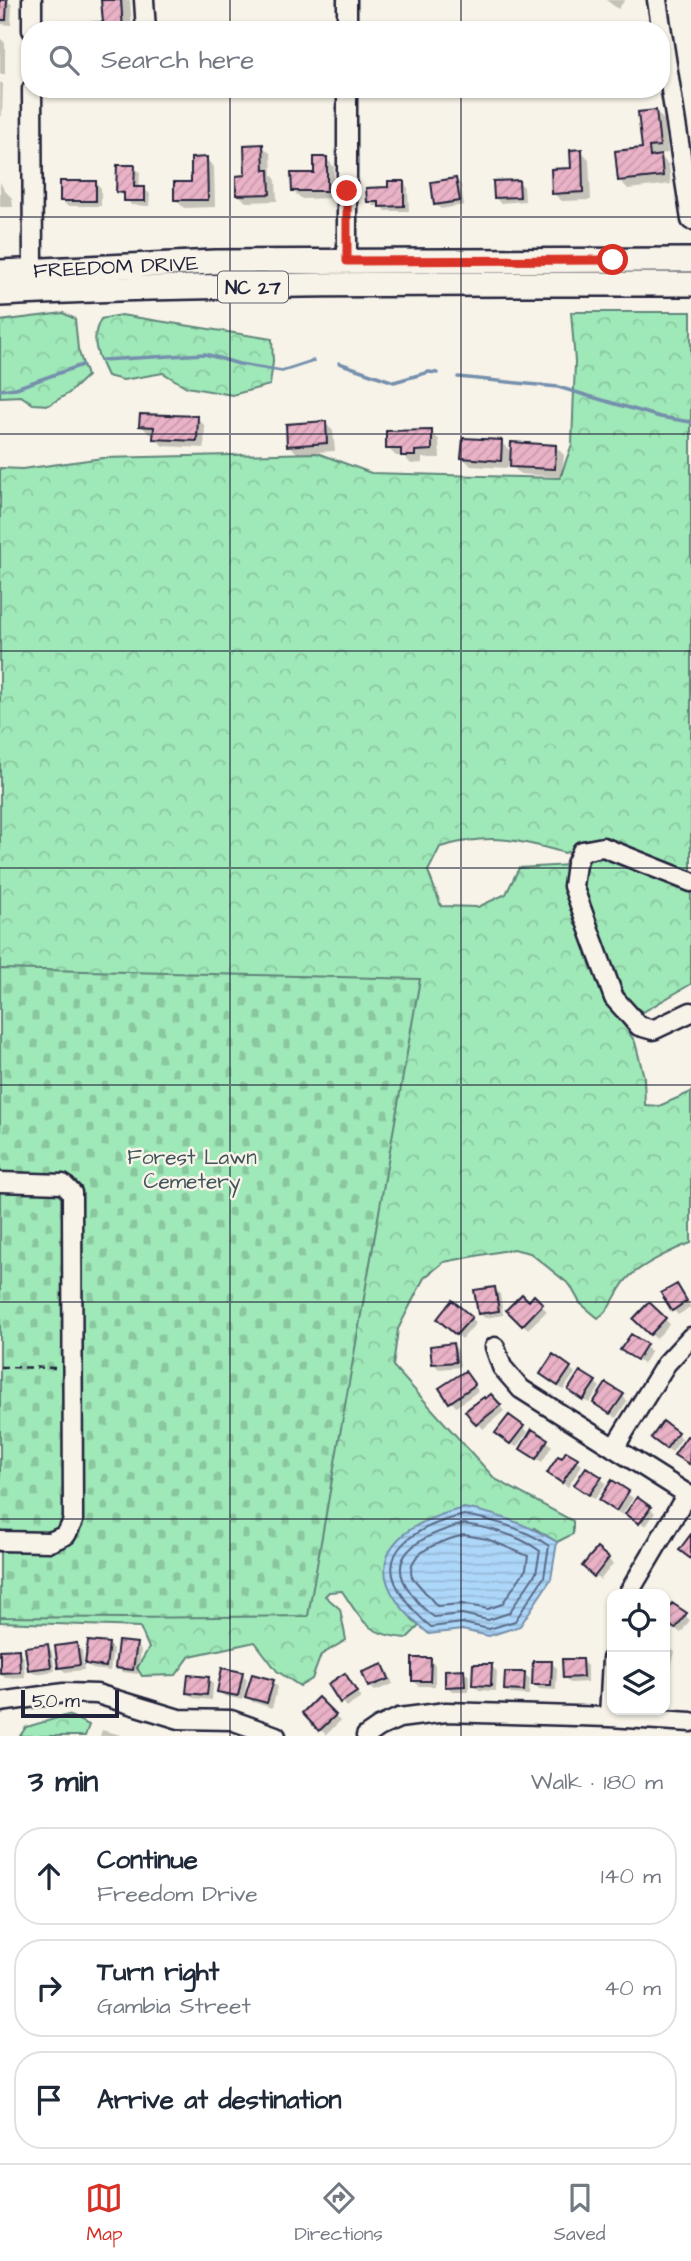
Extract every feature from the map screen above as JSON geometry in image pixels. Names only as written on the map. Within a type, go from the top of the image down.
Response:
[{"type":"main road","name":"FREEDOM DRIVE","points":[[0,271],[215,262],[691,260]]},
{"type":"main road","name":"FREEDOM DRIVE","points":[[0,294],[100,289],[691,284]]},
{"type":"street","points":[[32,0],[32,21]]},
{"type":"street","points":[[144,0],[145,21]]},
{"type":"street","points":[[347,0],[347,21]]},
{"type":"street","points":[[657,0],[660,21]]},
{"type":"street","points":[[670,84],[691,220]]},
{"type":"street","points":[[32,98],[33,270]]},
{"type":"street","points":[[347,98],[347,261]]},
{"type":"street","points":[[691,882],[603,847],[582,851],[576,864],[573,886],[614,999],[630,1017],[639,1026],[653,1030],[691,1012]]},
{"type":"street","points":[[0,1182],[63,1184],[72,1193],[73,1368],[73,1521],[66,1535],[50,1542],[0,1541]]},
{"type":"street","points":[[614,1448],[666,1364],[691,1337]]},
{"type":"street","points":[[495,1347],[502,1367],[521,1389],[689,1496],[631,1589]]},
{"type":"street","points":[[0,1702],[64,1693],[97,1694],[179,1719],[231,1720],[276,1736]]},
{"type":"street","points":[[366,1736],[399,1718],[421,1713],[609,1717],[691,1722]]},
{"type":"path","points":[[0,1367],[73,1368]]},
{"type":"green space","points":[[571,312],[691,312],[691,874],[592,841],[565,853],[517,841],[488,839],[440,847],[428,871],[441,906],[478,907],[506,894],[519,868],[569,865],[567,896],[599,979],[635,1042],[644,1077],[645,1105],[659,1106],[691,1092],[691,1243],[634,1273],[598,1318],[580,1303],[570,1285],[530,1253],[513,1249],[444,1262],[424,1278],[398,1329],[393,1366],[495,1479],[573,1521],[573,1534],[557,1542],[534,1528],[412,1620],[419,1626],[407,1638],[374,1630],[361,1619],[342,1591],[329,1592],[325,1596],[340,1609],[346,1640],[321,1655],[312,1679],[300,1686],[277,1671],[255,1642],[190,1656],[176,1675],[142,1676],[137,1668],[149,1648],[140,1627],[0,1622],[0,468],[22,469],[103,458],[317,453],[371,473],[560,478],[572,444],[575,362]]},
{"type":"green space","points":[[63,313],[75,319],[78,349],[87,376],[69,393],[49,405],[33,404],[21,396],[0,397],[0,321]]},
{"type":"green space","points":[[121,315],[272,339],[270,385],[232,395],[187,387],[163,373],[123,380],[107,376],[95,341],[97,326],[101,319]]},
{"type":"green space","points":[[601,853],[691,889],[691,984],[643,1012],[628,1002],[580,894],[586,859]]},
{"type":"green space","name":"Forest Lawn Cemetery","points":[[0,969],[420,979],[308,1616],[0,1617]]},
{"type":"green space","points":[[68,1715],[89,1725],[85,1736],[20,1736],[26,1727]]},
{"type":"water","points":[[464,1508],[512,1520],[557,1542],[551,1579],[520,1626],[489,1636],[462,1630],[429,1634],[406,1612],[391,1592],[385,1573],[387,1556],[396,1541],[413,1528],[435,1517]]},
{"type":"building","points":[[0,0],[7,0],[6,20],[0,20]]},
{"type":"building","points":[[101,0],[121,0],[122,21],[103,21]]},
{"type":"building","points":[[656,110],[660,146],[649,147],[650,157],[661,155],[663,176],[618,181],[615,151],[642,148],[638,112]]},
{"type":"building","points":[[263,144],[264,170],[269,170],[270,194],[236,195],[236,176],[245,175],[244,145]]},
{"type":"building","points":[[582,149],[583,192],[552,194],[551,169],[571,168],[570,150]]},
{"type":"building","points":[[207,157],[208,200],[174,200],[174,182],[191,182],[191,158]]},
{"type":"building","points":[[314,157],[327,157],[327,191],[292,191],[291,173],[314,173]]},
{"type":"building","points":[[117,165],[135,165],[134,187],[145,187],[145,201],[124,201],[124,193],[116,192]]},
{"type":"building","points":[[456,178],[460,201],[434,205],[431,182]]},
{"type":"building","points":[[519,180],[520,197],[494,198],[493,181]]},
{"type":"building","points":[[60,181],[96,181],[96,201],[60,201]]},
{"type":"building","points":[[388,181],[404,181],[404,206],[379,207],[379,202],[367,202],[366,188],[388,187]]},
{"type":"building","points":[[140,414],[198,416],[197,441],[153,439],[154,427],[139,426]]},
{"type":"building","points":[[326,421],[327,443],[287,446],[286,424]]},
{"type":"building","points":[[432,430],[432,450],[415,451],[415,456],[401,456],[401,449],[386,449],[386,431]]},
{"type":"building","points":[[463,438],[502,440],[501,461],[461,458]]},
{"type":"building","points":[[511,442],[556,445],[555,469],[510,467]]},
{"type":"building","points":[[677,1284],[687,1301],[672,1311],[661,1293]]},
{"type":"building","points":[[495,1287],[499,1311],[478,1314],[474,1290]]},
{"type":"building","points":[[522,1294],[529,1301],[534,1295],[543,1304],[522,1326],[506,1310]]},
{"type":"building","points":[[452,1300],[472,1317],[456,1335],[437,1319]]},
{"type":"building","points":[[649,1302],[666,1318],[650,1335],[633,1319]]},
{"type":"building","points":[[631,1334],[647,1344],[637,1360],[620,1350]]},
{"type":"building","points":[[453,1343],[456,1362],[432,1364],[430,1346]]},
{"type":"building","points":[[553,1354],[571,1367],[558,1386],[540,1374]]},
{"type":"building","points":[[465,1371],[475,1385],[449,1403],[439,1388]]},
{"type":"building","points":[[580,1371],[596,1381],[583,1400],[568,1390]]},
{"type":"building","points":[[606,1383],[624,1394],[610,1414],[593,1403]]},
{"type":"building","points":[[491,1394],[501,1405],[476,1425],[465,1411]]},
{"type":"building","points":[[509,1415],[524,1426],[510,1444],[495,1433]]},
{"type":"building","points":[[663,1421],[678,1432],[666,1449],[651,1438]]},
{"type":"building","points":[[532,1429],[548,1439],[536,1459],[520,1449]]},
{"type":"building","points":[[687,1436],[691,1438],[689,1464],[674,1455]]},
{"type":"building","points":[[566,1451],[578,1458],[562,1483],[547,1473],[558,1456],[562,1458]]},
{"type":"building","points":[[586,1467],[602,1477],[589,1495],[574,1485]]},
{"type":"building","points":[[612,1480],[629,1491],[616,1511],[599,1500]]},
{"type":"building","points":[[637,1497],[651,1507],[639,1524],[625,1514]]},
{"type":"building","points":[[691,1534],[691,1559],[679,1550]]},
{"type":"building","points":[[597,1548],[609,1558],[594,1577],[582,1566]]},
{"type":"building","points":[[672,1603],[687,1613],[675,1629],[670,1626]]},
{"type":"building","points":[[88,1641],[109,1643],[106,1667],[85,1664]]},
{"type":"building","points":[[118,1641],[137,1643],[133,1670],[115,1668]]},
{"type":"building","points":[[77,1643],[80,1665],[58,1668],[55,1646]]},
{"type":"building","points":[[48,1644],[51,1667],[28,1670],[25,1647]]},
{"type":"building","points":[[19,1649],[20,1672],[0,1673],[0,1650]]},
{"type":"building","points":[[412,1658],[431,1658],[430,1681],[412,1681]]},
{"type":"building","points":[[562,1659],[582,1659],[583,1677],[563,1678]]},
{"type":"building","points":[[533,1661],[552,1661],[551,1685],[532,1685]]},
{"type":"building","points":[[383,1664],[389,1679],[368,1687],[362,1672]]},
{"type":"building","points":[[473,1664],[492,1664],[491,1686],[472,1685]]},
{"type":"building","points":[[222,1668],[243,1672],[238,1696],[217,1692]]},
{"type":"building","points":[[464,1669],[465,1686],[445,1687],[445,1670]]},
{"type":"building","points":[[505,1672],[525,1672],[524,1691],[504,1690]]},
{"type":"building","points":[[345,1673],[357,1692],[340,1703],[328,1684]]},
{"type":"building","points":[[252,1674],[274,1680],[267,1703],[245,1697]]},
{"type":"building","points":[[188,1675],[209,1677],[207,1695],[186,1693]]},
{"type":"building","points":[[318,1697],[336,1715],[319,1731],[302,1713]]},
{"type":"waterway","points":[[102,360],[205,354],[239,364],[282,371],[313,361]]},
{"type":"waterway","points":[[339,363],[394,382],[429,372],[437,373]]},
{"type":"waterway","points":[[0,390],[16,388],[82,365]]},
{"type":"waterway","points":[[458,377],[558,387],[660,417],[691,422]]},
{"type":"route","points":[[347,191],[347,261],[613,260]]}]
